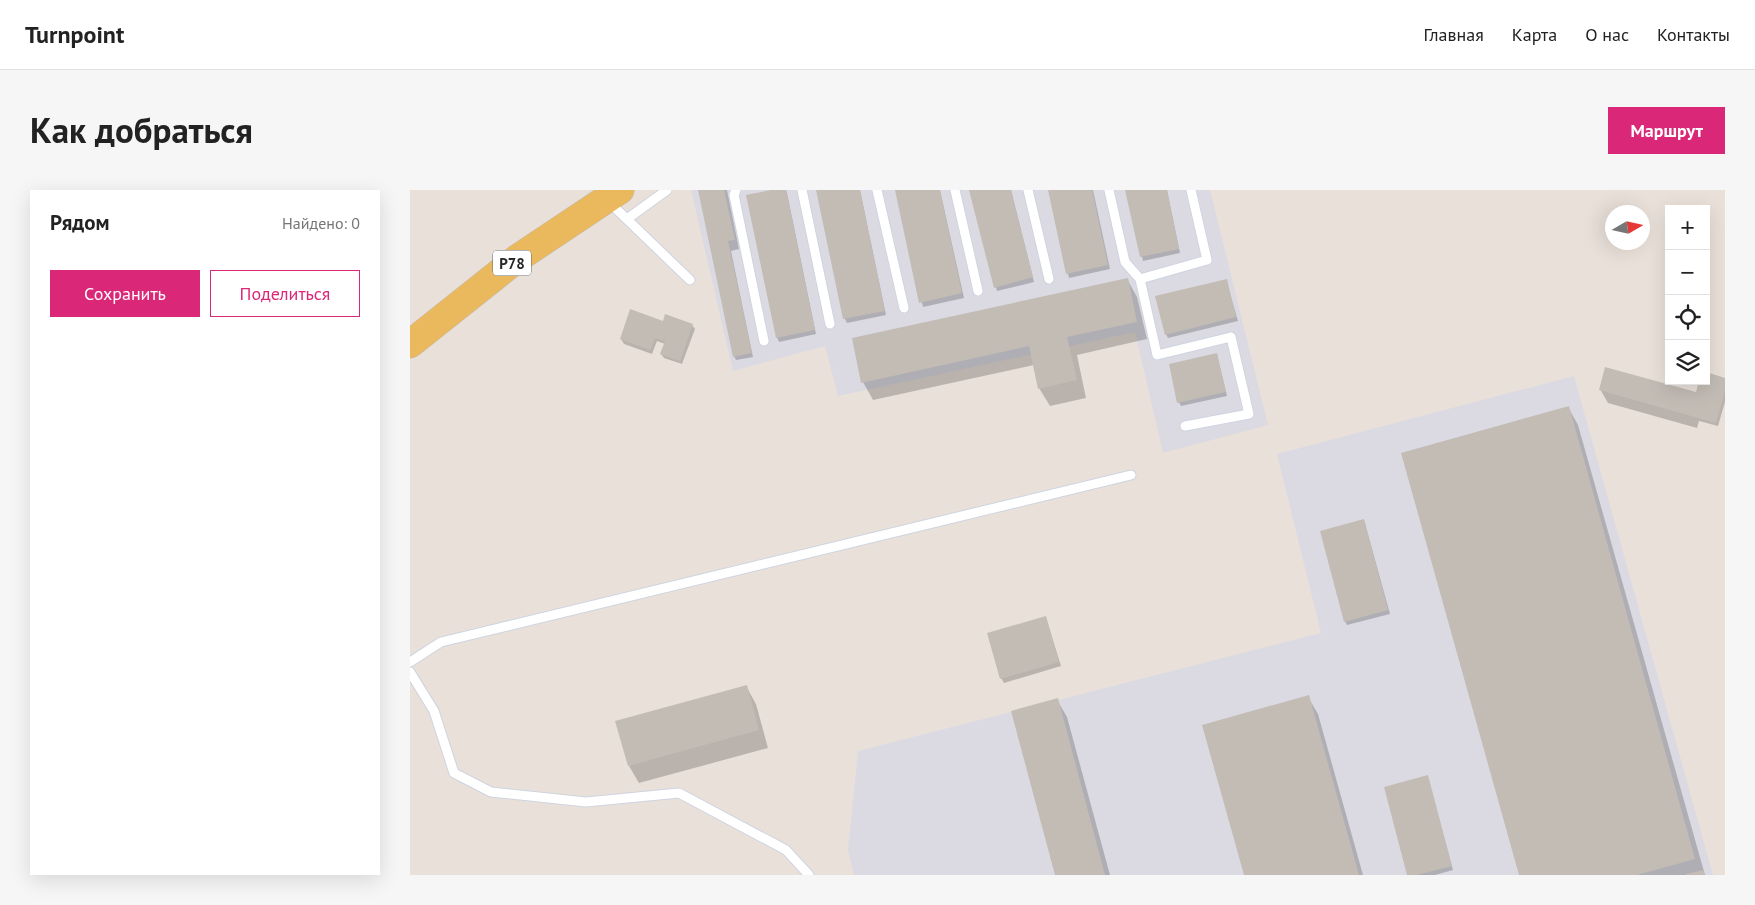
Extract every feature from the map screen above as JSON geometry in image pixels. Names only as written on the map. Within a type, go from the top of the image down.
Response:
[{"type":"main road","name":"Р78","points":[[410,344],[518,258],[613,194]]},
{"type":"lane","points":[[627,219],[667,190]]},
{"type":"lane","points":[[736,190],[734,195],[764,341]]},
{"type":"lane","points":[[802,190],[830,324]]},
{"type":"lane","points":[[877,190],[904,308]]},
{"type":"lane","points":[[955,190],[978,291]]},
{"type":"lane","points":[[1028,190],[1050,279]]},
{"type":"lane","points":[[1109,190],[1125,262],[1140,278],[1157,355],[1231,337],[1249,414],[1185,426]]},
{"type":"lane","points":[[1140,278],[1207,260],[1191,190]]},
{"type":"lane","points":[[613,194],[627,219],[690,280]]},
{"type":"lane","points":[[410,662],[441,642],[1131,475]]},
{"type":"lane","points":[[410,672],[434,711],[454,773],[492,792],[586,802],[679,793],[786,850],[808,875]]},
{"type":"shaded area","points":[[691,190],[1210,190],[1268,425],[1163,453],[1135,332],[838,396],[825,346],[733,371]]},
{"type":"shaded area","points":[[1574,376],[1713,875],[854,875],[848,850],[858,751],[1321,633],[1277,454]]},
{"type":"building","points":[[698,190],[724,190],[735,240],[728,241],[752,353],[733,357]]},
{"type":"building","points":[[771,190],[786,190],[815,330],[776,338],[746,195]]},
{"type":"building","points":[[816,190],[860,190],[885,311],[843,319]]},
{"type":"building","points":[[895,190],[940,190],[962,293],[919,303]]},
{"type":"building","points":[[969,190],[1011,190],[1033,277],[994,288]]},
{"type":"building","points":[[1048,190],[1092,190],[1108,265],[1066,274]]},
{"type":"building","points":[[1125,190],[1167,190],[1179,249],[1140,257]]},
{"type":"building","points":[[1128,278],[1137,322],[1067,337],[1077,380],[1038,389],[1029,346],[861,383],[852,338]]},
{"type":"building","points":[[1227,279],[1236,317],[1165,335],[1155,296]]},
{"type":"building","points":[[630,309],[663,321],[665,314],[693,324],[680,361],[660,354],[665,341],[655,338],[650,350],[620,339]]},
{"type":"building","points":[[1217,353],[1226,392],[1177,403],[1169,364]]},
{"type":"building","points":[[1605,367],[1696,392],[1698,385],[1710,385],[1710,373],[1725,378],[1725,391],[1716,423],[1599,390]]},
{"type":"building","points":[[1569,406],[1695,859],[1637,875],[1519,875],[1401,453]]},
{"type":"building","points":[[1364,519],[1388,610],[1344,622],[1320,531]]},
{"type":"building","points":[[1046,616],[1059,662],[1000,679],[987,633]]},
{"type":"building","points":[[747,685],[759,730],[628,766],[615,721]]},
{"type":"building","points":[[1309,695],[1359,875],[1244,875],[1202,725]]},
{"type":"building","points":[[1058,698],[1105,875],[1055,875],[1011,711]]},
{"type":"building","points":[[1428,775],[1452,866],[1417,875],[1407,875],[1384,787]]},
{"type":"building","points":[[1703,870],[1705,875],[1686,875],[1686,874]]}]
